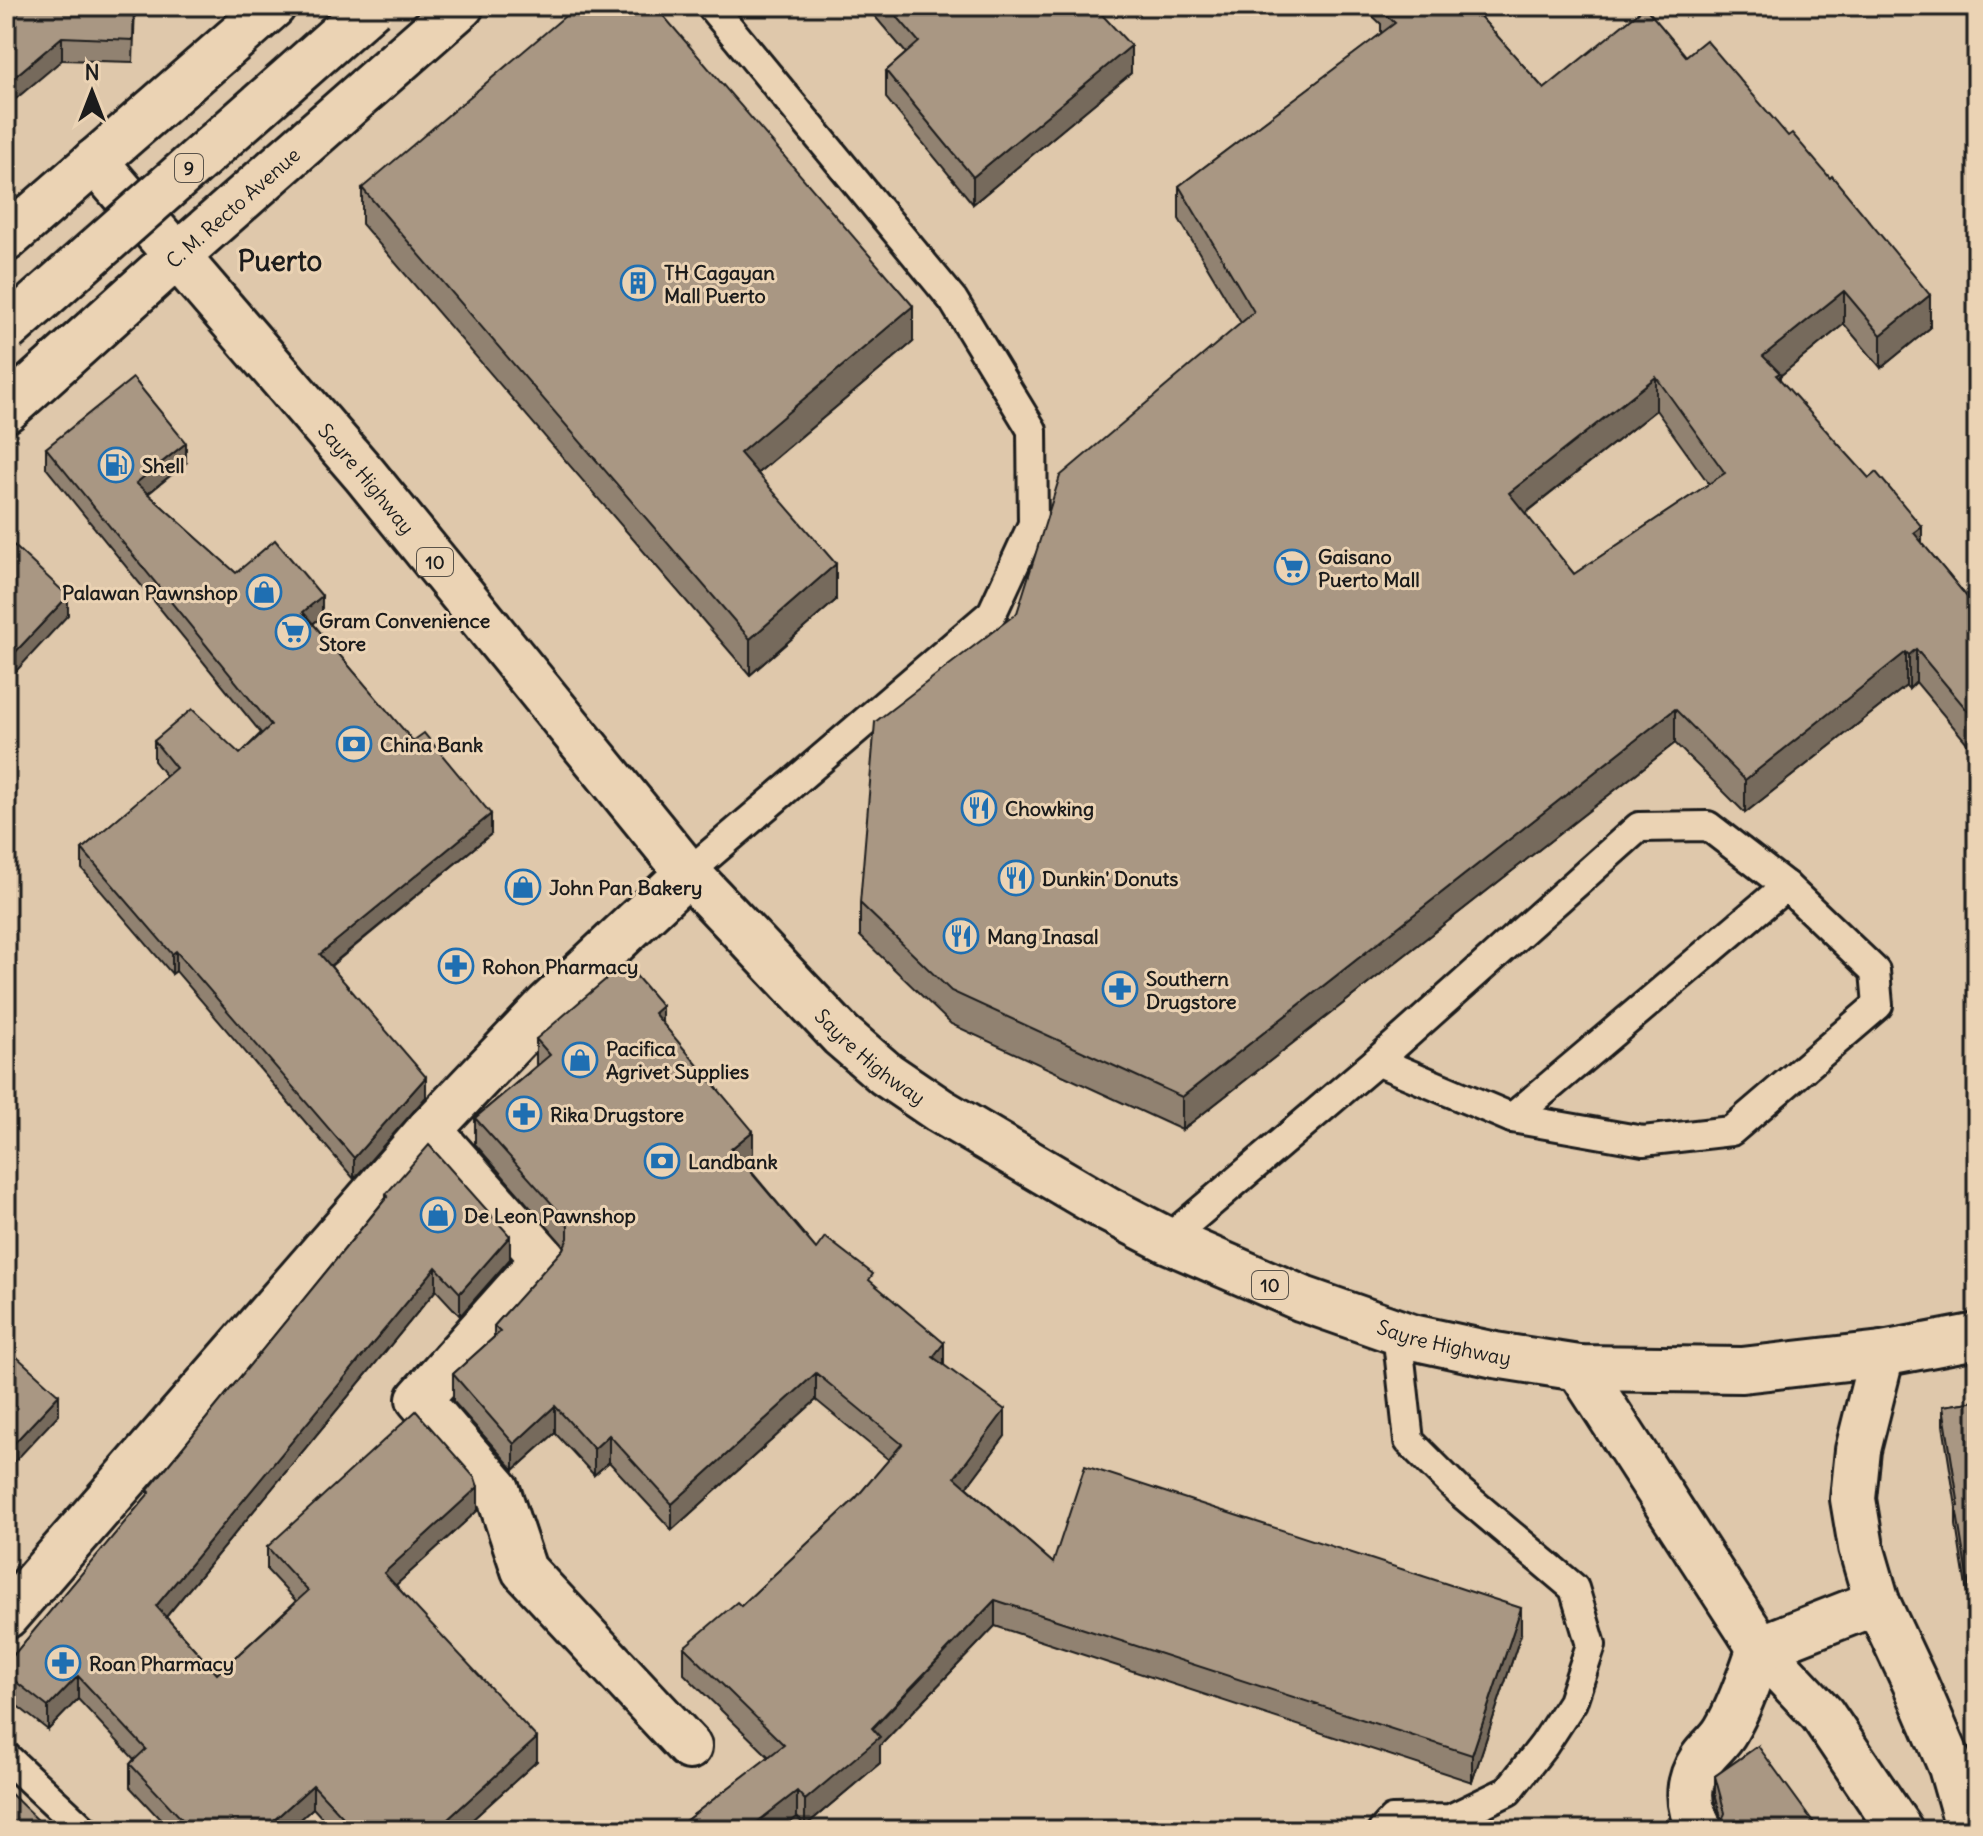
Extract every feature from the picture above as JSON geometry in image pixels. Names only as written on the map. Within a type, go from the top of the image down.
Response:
[{"type":"main road","points":[[6,239],[273,6]]},
{"type":"main road","name":"9","points":[[6,330],[372,6]]},
{"type":"main road","name":"C. M. Recto Avenue","points":[[6,410],[461,6]]},
{"type":"main road","name":"Sayre Highway","points":[[95,161],[365,475],[688,873],[841,1035],[886,1074],[939,1110],[1033,1167],[1167,1240],[1303,1299],[1412,1337],[1495,1355],[1579,1368],[1742,1370],[1882,1354],[1977,1336]]},
{"type":"main road","points":[[6,1616],[429,1130],[548,1005],[688,873]]},
{"type":"main road","points":[[429,1130],[544,1259],[419,1399],[497,1489],[524,1570],[689,1747]]},
{"type":"main road","points":[[1882,1354],[1858,1450],[1853,1499],[1861,1547],[1877,1602],[1951,1767],[1969,1830]]},
{"type":"main road","points":[[1579,1368],[1760,1648],[1822,1714],[1900,1830]]},
{"type":"main road","points":[[1700,1830],[1692,1814],[1689,1796],[1694,1776],[1702,1759],[1725,1732],[1760,1648],[1877,1602]]},
{"type":"lane","points":[[688,873],[992,613],[1033,524],[1032,430],[953,300],[711,6]]},
{"type":"lane","points":[[1167,1240],[1377,1061],[1639,827],[1708,826],[1786,886],[1875,971],[1878,1005],[1731,1131],[1643,1141],[1512,1118],[1377,1061]]},
{"type":"lane","points":[[1512,1118],[1786,886]]},
{"type":"lane","points":[[1383,1830],[1392,1820],[1450,1819],[1508,1791],[1572,1702],[1591,1645],[1574,1588],[1460,1492],[1409,1441],[1397,1332]]},
{"type":"lane","points":[[6,1757],[84,1830]]},
{"type":"building","points":[[6,6],[134,6],[133,40],[62,37],[6,84]]},
{"type":"building","name":"TH Cagayan Mall Puerto","points":[[577,6],[655,6],[913,306],[740,453],[836,564],[750,639],[362,188]]},
{"type":"building","points":[[888,6],[1094,6],[1131,46],[973,177],[886,71],[919,42]]},
{"type":"building","name":"Gaisano Puerto Mall","points":[[1384,6],[1471,6],[1544,89],[1645,7],[1686,56],[1706,40],[1788,136],[1792,133],[1830,178],[1832,176],[1930,295],[1881,335],[1844,291],[1763,356],[1780,373],[1776,375],[1869,478],[1876,472],[1922,527],[1914,533],[1977,609],[1977,722],[1916,649],[1909,655],[1906,652],[1745,780],[1675,709],[1182,1097],[951,991],[860,903],[875,722],[1017,613],[1060,476],[1254,312],[1179,186],[1395,23],[1381,10]],"holes":[[[1656,377],[1725,473],[1574,574],[1509,493]]]},
{"type":"building","points":[[133,378],[186,443],[136,483],[236,573],[275,540],[322,596],[303,612],[413,741],[424,733],[491,814],[320,954],[426,1077],[354,1158],[176,951],[172,954],[82,849],[176,768],[154,741],[192,709],[240,754],[271,725],[46,448]]},
{"type":"building","points":[[6,538],[68,596],[6,662]]},
{"type":"building","points":[[625,963],[662,1006],[654,1013],[753,1131],[731,1149],[816,1249],[825,1237],[873,1274],[869,1280],[944,1343],[933,1357],[1005,1410],[955,1477],[1053,1563],[1085,1466],[1521,1608],[1472,1755],[995,1600],[872,1728],[880,1737],[805,1800],[797,1791],[747,1830],[690,1830],[684,1822],[784,1745],[684,1647],[737,1602],[741,1606],[856,1498],[902,1444],[816,1373],[672,1504],[609,1435],[594,1449],[555,1406],[514,1444],[453,1374],[500,1332],[494,1326],[563,1249],[568,1238],[568,1226],[563,1216],[475,1118],[550,1055],[536,1039]]},
{"type":"building","points":[[429,1145],[510,1236],[460,1293],[436,1267],[156,1606],[217,1674],[308,1591],[267,1547],[416,1411],[475,1478],[478,1487],[384,1573],[537,1738],[436,1830],[355,1830],[313,1785],[263,1830],[192,1830],[130,1764],[146,1749],[78,1676],[48,1707],[6,1674],[6,1664],[150,1492],[148,1490]]},
{"type":"building","points":[[6,1347],[59,1395],[6,1452]]},
{"type":"building","points":[[1977,1401],[1977,1612],[1973,1612],[1943,1406]]},
{"type":"building","points":[[1758,1746],[1819,1830],[1716,1830],[1725,1813],[1715,1776]]},
{"type":"building","points":[[6,1789],[48,1830],[6,1830]]},
{"type":"place","name":"TH Cagayan Mall Puerto","points":[[638,283]]},
{"type":"place","name":"Shell","points":[[116,465]]},
{"type":"place","name":"Gaisano Puerto Mall","points":[[1292,567]]},
{"type":"place","name":"Palawan Pawnshop","points":[[264,592]]},
{"type":"place","name":"Gram Convenience Store","points":[[293,632]]},
{"type":"place","name":"China Bank","points":[[354,744]]},
{"type":"place","name":"Chowking","points":[[979,808]]},
{"type":"place","name":"Dunkin' Donuts","points":[[1016,878]]},
{"type":"place","name":"John Pan Bakery","points":[[523,887]]},
{"type":"place","name":"Mang Inasal","points":[[961,936]]},
{"type":"place","name":"Rohon Pharmacy","points":[[456,966]]},
{"type":"place","name":"Southern Drugstore","points":[[1120,989]]},
{"type":"place","name":"Pacifica Agrivet Supplies","points":[[580,1060]]},
{"type":"place","name":"Rika Drugstore","points":[[524,1114]]},
{"type":"place","name":"Landbank","points":[[662,1161]]},
{"type":"place","name":"De Leon Pawnshop","points":[[438,1215]]},
{"type":"place","name":"Roan Pharmacy","points":[[63,1663]]},
{"type":"district","name":"Puerto","points":[[280,261]]}]
